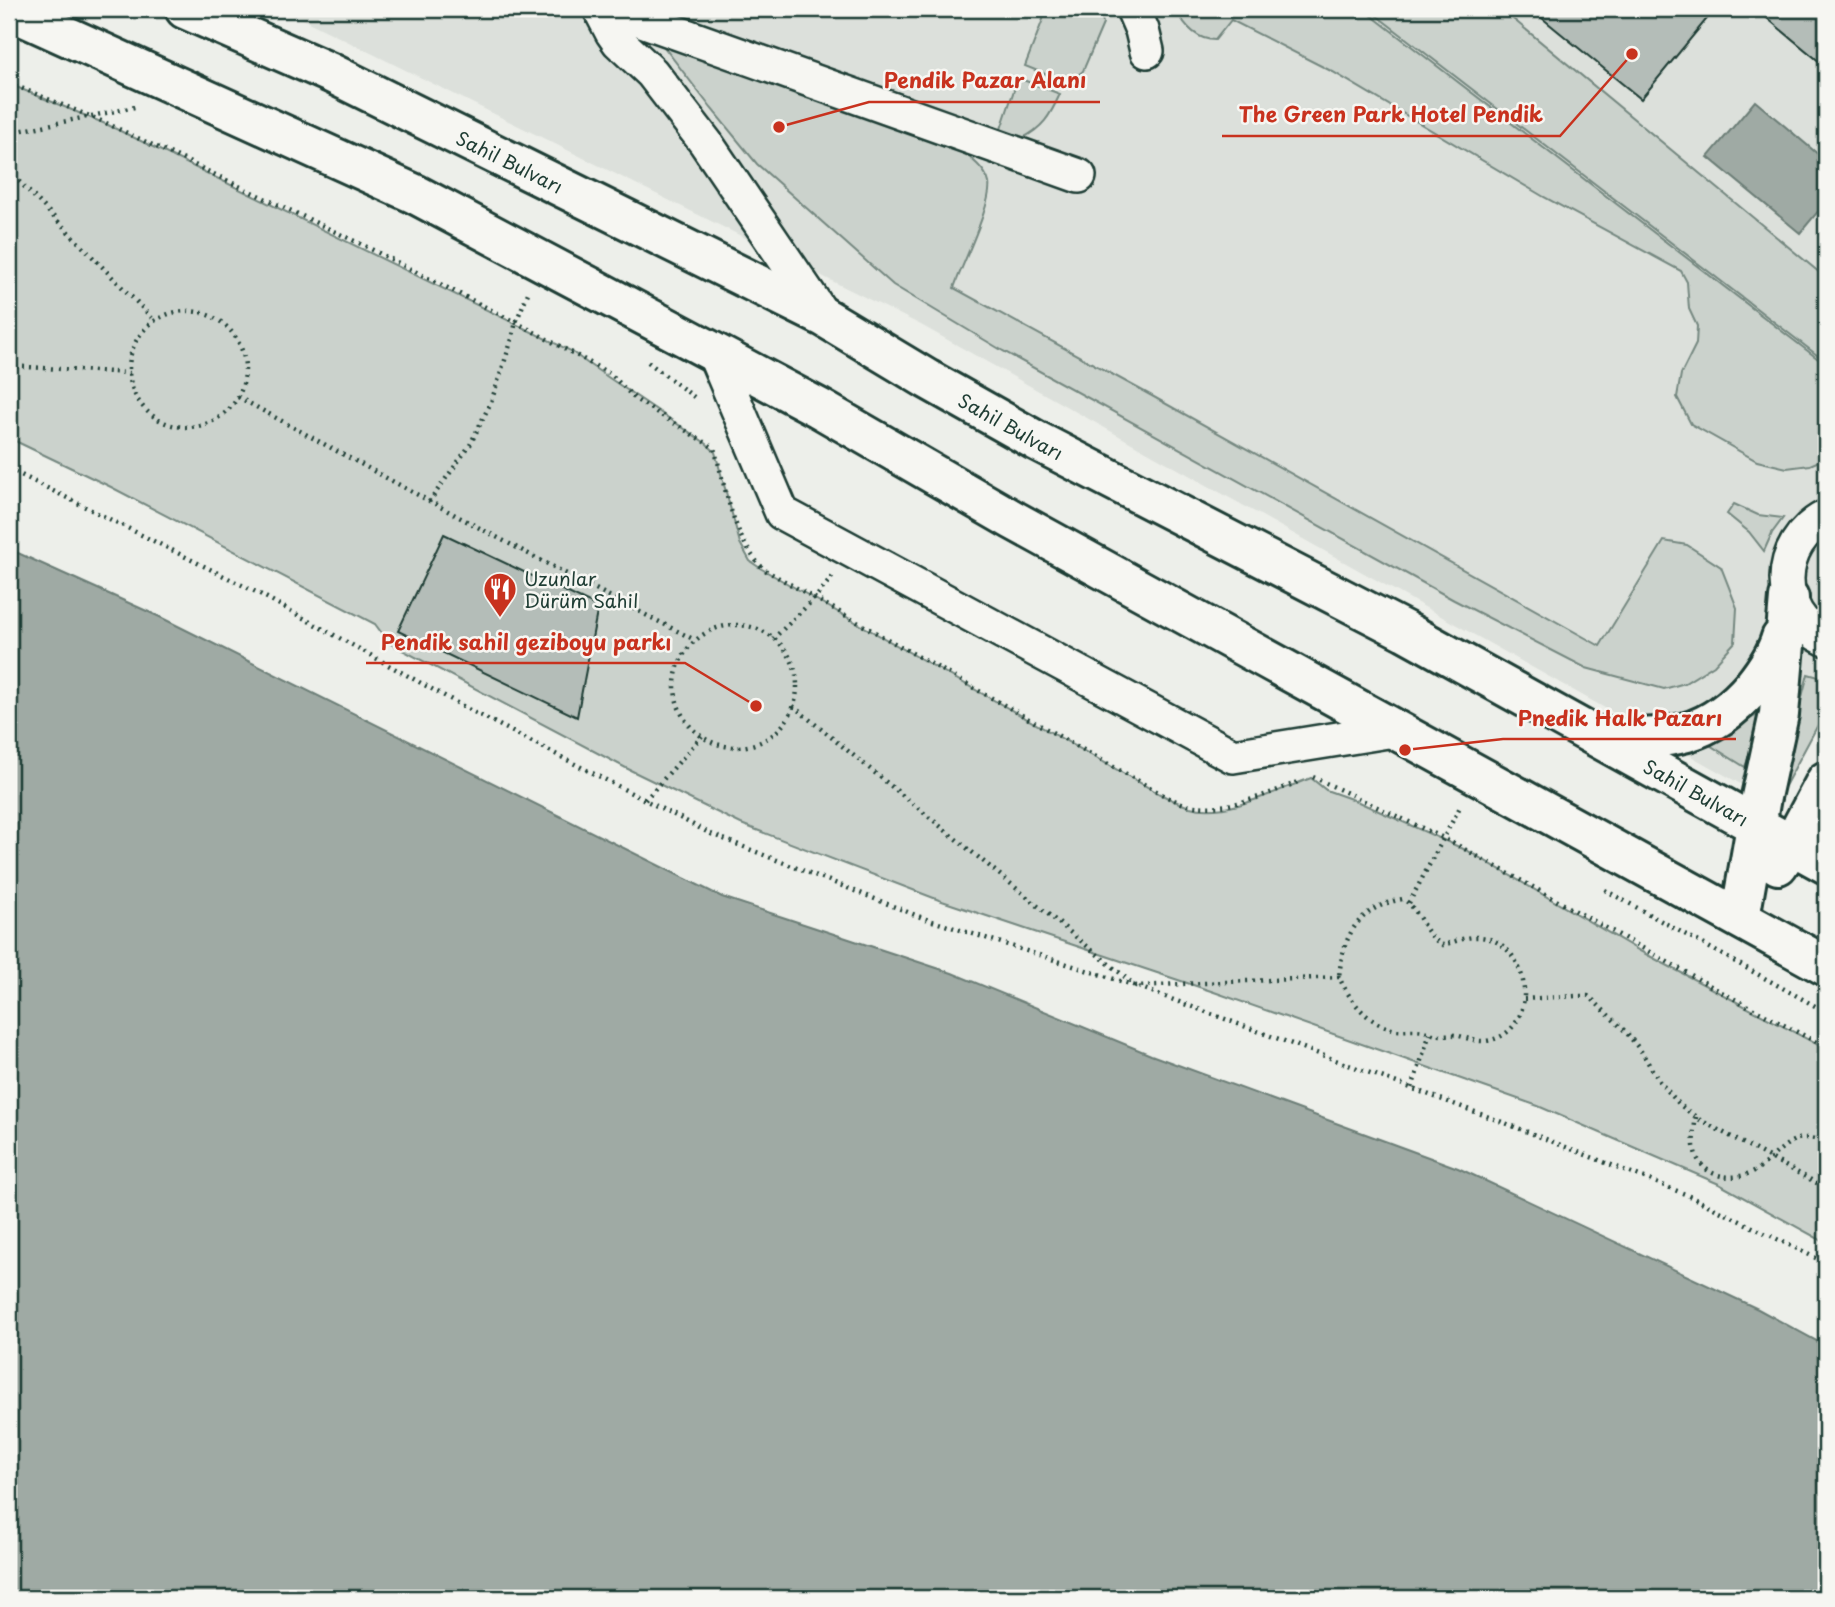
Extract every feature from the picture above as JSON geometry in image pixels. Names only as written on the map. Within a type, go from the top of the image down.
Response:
[{"type":"highway","name":"Sahil Bulvarı","points":[[185,9],[331,73],[824,317],[1037,441],[1405,631],[1826,864]]},
{"type":"highway","points":[[9,10],[415,194],[818,408],[1013,520],[1826,966]]},
{"type":"highway","points":[[1593,735],[1660,738],[1690,732],[1720,718],[1742,699],[1770,664],[1780,642],[1789,598]]},
{"type":"highway","points":[[1740,918],[1779,714],[1789,598]]},
{"type":"highway","points":[[1740,918],[1792,845],[1826,781]]},
{"type":"street","points":[[600,9],[611,32],[652,73],[706,143],[824,317]]},
{"type":"street","points":[[611,9],[1079,176]]},
{"type":"street","points":[[1133,9],[1147,51]]},
{"type":"street","points":[[714,353],[782,513],[1233,756],[1394,730]]},
{"type":"street","points":[[1826,517],[1813,524],[1799,539],[1790,558],[1787,578],[1789,598],[1799,618],[1815,634],[1826,639]]},
{"type":"path","points":[[9,133],[139,107]]},
{"type":"path","points":[[9,171],[155,321]]},
{"type":"path","points":[[429,502],[470,445],[491,402],[516,322],[531,287]]},
{"type":"path","points":[[179,311],[198,312],[216,318],[230,329],[240,345],[245,363],[244,382],[238,397],[226,411],[212,421],[195,426],[177,426],[160,420],[146,410],[136,396],[130,373],[130,360],[135,343],[146,328],[161,316],[179,311]]},
{"type":"path","points":[[9,366],[130,373]]},
{"type":"path","points":[[238,397],[429,502],[695,640]]},
{"type":"path","points":[[9,469],[258,593],[468,709],[712,834],[923,918],[1136,986],[1505,1122],[1685,1194],[1826,1263]]},
{"type":"path","points":[[774,639],[856,553]]},
{"type":"path","points":[[730,625],[749,627],[767,634],[782,646],[792,662],[797,681],[796,700],[789,718],[775,733],[756,744],[735,747],[715,743],[696,733],[683,717],[675,697],[675,677],[682,657],[695,640],[712,630],[730,625]]},
{"type":"path","points":[[793,706],[1136,986],[1339,977]]},
{"type":"path","points":[[645,800],[702,736]]},
{"type":"path","points":[[1409,902],[1460,807]]},
{"type":"path","points":[[1403,899],[1409,902],[1433,940],[1443,945],[1482,937],[1504,946],[1514,958],[1524,984],[1524,1002],[1514,1026],[1506,1034],[1485,1041],[1473,1041],[1458,1035],[1398,1030],[1374,1020],[1353,1002],[1339,977],[1340,959],[1353,927],[1376,907],[1403,899]]},
{"type":"path","points":[[1524,999],[1588,996],[1632,1039],[1659,1081],[1696,1117],[1826,1188]]},
{"type":"path","points":[[1412,1088],[1430,1033]]},
{"type":"path","points":[[1696,1117],[1694,1139],[1697,1157],[1712,1173],[1728,1177],[1746,1174],[1772,1159],[1795,1140],[1816,1139],[1826,1142]]},
{"type":"shaded area","points":[[282,9],[1826,9],[1826,670],[1780,806],[921,325]]},
{"type":"shaded area","points":[[1047,9],[1101,9],[1103,24],[1083,71],[1068,83],[1025,66]]},
{"type":"shaded area","points":[[1176,9],[1363,9],[1826,365],[1826,458],[1810,465],[1787,468],[1757,461],[1691,424],[1677,397],[1681,374],[1696,344],[1697,326],[1689,309],[1687,282],[1681,271],[1544,197],[1333,72],[1231,20],[1215,40],[1202,37],[1187,26]]},
{"type":"shaded area","points":[[1368,9],[1501,9],[1826,278],[1826,362]]},
{"type":"shaded area","points":[[661,43],[956,147],[971,158],[987,178],[989,192],[982,219],[954,288],[1600,646],[1664,541],[1687,545],[1721,567],[1737,608],[1735,642],[1714,665],[1685,683],[1664,689],[1586,668],[1454,600],[1003,351],[893,285],[757,164]]},
{"type":"shaded area","points":[[1018,78],[1060,94],[1045,121],[1021,139],[1000,132]]},
{"type":"shaded area","points":[[9,84],[108,125],[571,351],[715,452],[740,543],[750,561],[1160,794],[1190,807],[1220,809],[1251,801],[1311,778],[1326,790],[1468,851],[1640,951],[1826,1049],[1826,1243],[1719,1184],[1538,1106],[1214,992],[939,900],[741,824],[626,768],[389,643],[375,624],[111,487],[9,438]]},
{"type":"shaded area","points":[[1755,101],[1826,161],[1826,202],[1800,233],[1708,157]]},
{"type":"shaded area","points":[[1734,504],[1758,515],[1783,518],[1764,551],[1749,532],[1727,514]]},
{"type":"shaded area","points":[[9,549],[160,617],[722,897],[952,973],[1151,1055],[1458,1168],[1758,1309],[1826,1346],[1826,1598],[9,1598]]},
{"type":"shaded area","points":[[1808,674],[1826,679],[1826,710],[1785,786],[1775,778],[1790,743]]},
{"type":"shaded area","points":[[1765,711],[1745,767],[1705,742]]},
{"type":"building","points":[[1531,9],[1715,9],[1641,99]]},
{"type":"building","points":[[1756,9],[1826,9],[1826,67]]},
{"type":"building","name":"Uzunlar Dürüm Sahil","points":[[444,534],[598,607],[577,717],[398,631]]},
{"type":"place","name":"The Green Park Hotel Pendik","points":[[1632,54]]},
{"type":"place","name":"Pendik Pazar Alanı","points":[[779,127]]},
{"type":"place","name":"Uzunlar Dürüm Sahil","points":[[500,619]]},
{"type":"place","name":"Pendik sahil geziboyu parkı","points":[[756,706]]},
{"type":"place","name":"Pnedik Halk Pazarı","points":[[1405,750]]}]
